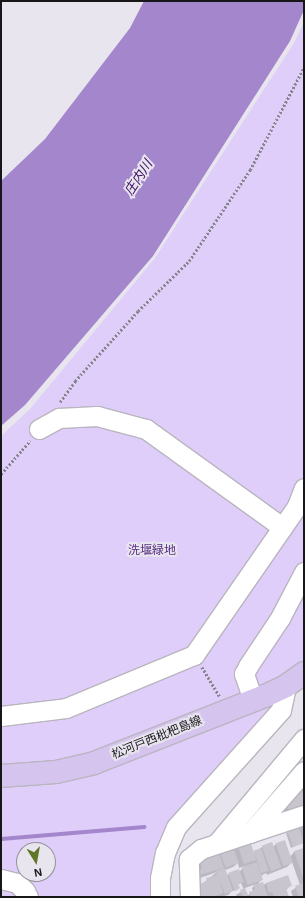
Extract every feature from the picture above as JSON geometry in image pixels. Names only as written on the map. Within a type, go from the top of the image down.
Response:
[{"type":"main road","name":"松河戸西枇杷島線","points":[[1,776],[56,772],[94,763],[286,686],[304,673]]},
{"type":"street","points":[[39,429],[59,418],[96,416],[146,429],[282,526]]},
{"type":"street","points":[[1,716],[66,708],[194,654],[297,506],[304,488]]},
{"type":"street","points":[[252,700],[244,674],[280,618],[304,572]]},
{"type":"street","points":[[160,897],[160,878],[165,853],[176,826],[281,710],[286,686]]},
{"type":"street","points":[[217,843],[304,739]]},
{"type":"street","points":[[250,832],[304,771]]},
{"type":"street","points":[[190,897],[190,859],[201,849],[304,815]]},
{"type":"street","points":[[1,879],[17,883],[26,891],[28,897]]},
{"type":"path","points":[[57,405],[75,382],[133,317],[189,260],[250,170],[304,67]]},
{"type":"path","points":[[1,474],[39,429]]},
{"type":"path","points":[[194,654],[228,710]]},
{"type":"green space","name":"洗堰緑地","points":[[304,22],[304,667],[274,711],[196,797],[152,897],[1,897],[1,436],[30,409],[155,258],[294,43]]},
{"type":"water","name":"庄内川","points":[[144,1],[304,1],[304,10],[290,41],[153,256],[25,405],[1,426],[1,181],[45,139],[130,28]]},
{"type":"building","points":[[301,787],[304,796],[304,807],[289,812],[286,805],[290,804],[289,801]]},
{"type":"building","points":[[294,828],[294,830],[299,828],[304,843],[293,847],[287,830]]},
{"type":"building","points":[[250,840],[256,860],[244,864],[238,844]]},
{"type":"building","points":[[285,840],[293,863],[283,866],[276,843]]},
{"type":"building","points":[[272,842],[281,867],[271,871],[262,846]]},
{"type":"building","points":[[232,845],[239,863],[226,868],[219,850]]},
{"type":"building","points":[[261,848],[269,871],[261,873],[253,851]]},
{"type":"building","points":[[304,848],[304,880],[294,851]]},
{"type":"building","points":[[219,853],[224,868],[196,876],[195,872],[202,869],[199,859]]},
{"type":"building","points":[[257,862],[263,880],[248,885],[242,867]]},
{"type":"building","points":[[225,868],[233,891],[225,894],[220,882],[223,893],[213,897],[199,897],[196,889],[201,887],[200,884],[207,881],[206,878],[217,875],[216,871]]},
{"type":"building","points":[[239,869],[244,882],[238,884],[240,888],[235,891],[228,873]]},
{"type":"building","points":[[288,875],[292,886],[286,888],[289,897],[274,897],[272,892],[269,893],[266,883]]},
{"type":"building","points":[[263,882],[268,897],[251,897],[249,892],[255,890],[253,885]]},
{"type":"building","points":[[303,883],[304,897],[299,897],[295,886]]},
{"type":"building","points":[[245,888],[249,897],[243,897],[240,890]]},
{"type":"waterway","points":[[1,839],[144,827]]}]
